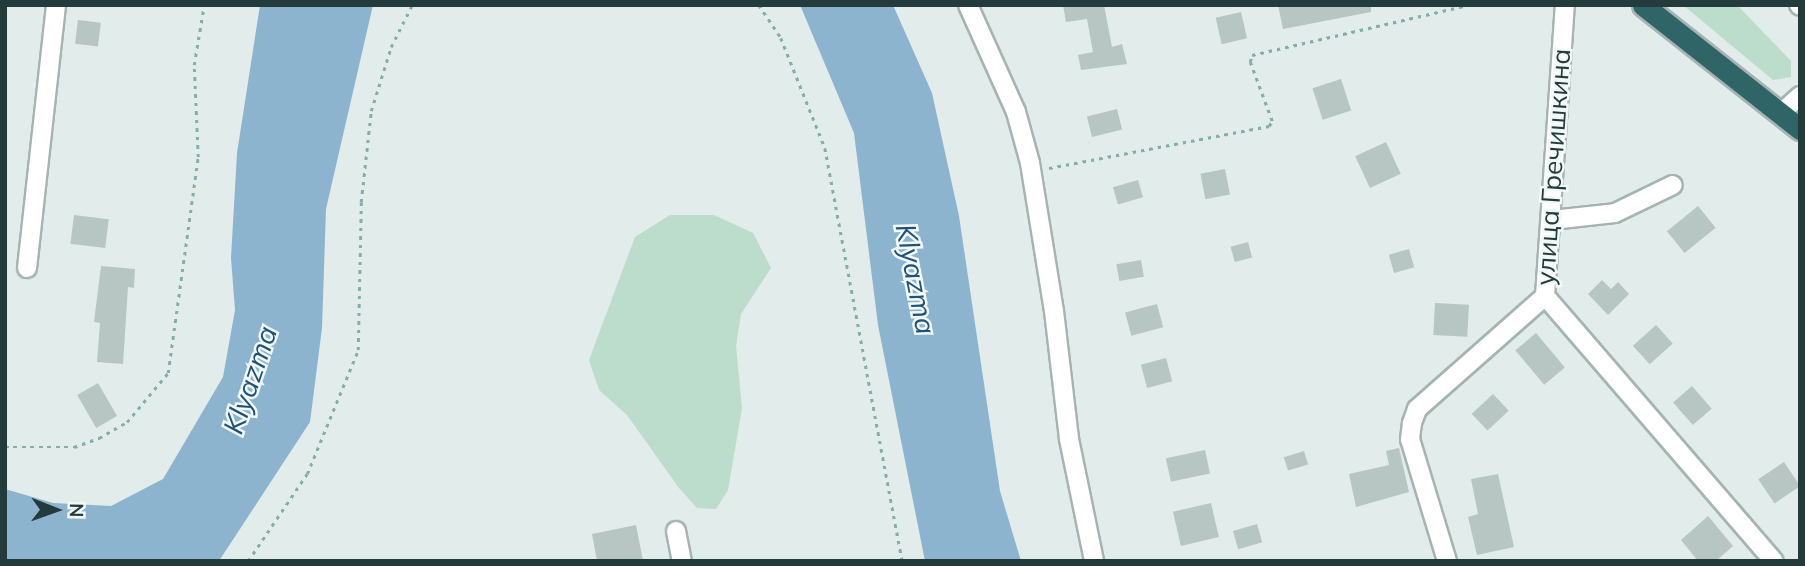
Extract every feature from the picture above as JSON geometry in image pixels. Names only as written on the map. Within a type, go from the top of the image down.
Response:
[{"type":"highway","points":[[1643,5],[1800,129]]},
{"type":"street","points":[[27,268],[56,5]]},
{"type":"street","points":[[968,5],[1016,111],[1031,172],[1054,311],[1069,439],[1094,561]]},
{"type":"street","name":"улица Гречишкина","points":[[1447,561],[1410,439],[1417,410],[1545,296],[1565,5]]},
{"type":"street","points":[[1780,114],[1800,96]]},
{"type":"street","points":[[1552,220],[1615,213],[1673,185]]},
{"type":"street","points":[[1545,296],[1774,561]]},
{"type":"street","points":[[676,531],[682,561]]},
{"type":"path","points":[[5,447],[74,447],[99,438],[127,422],[168,373],[198,156],[194,65],[204,5]]},
{"type":"path","points":[[248,561],[307,474],[358,350],[361,202],[371,111],[391,47],[412,5]]},
{"type":"path","points":[[759,5],[781,38],[825,148],[902,561]]},
{"type":"path","points":[[1031,172],[1269,127],[1272,121],[1250,62],[1252,55],[1468,5]]},
{"type":"green space","points":[[1683,5],[1737,5],[1791,61],[1791,77],[1773,80]]},
{"type":"green space","points":[[670,215],[714,215],[753,233],[771,268],[741,314],[736,346],[742,408],[728,490],[716,509],[697,508],[679,488],[627,415],[599,390],[589,360],[635,237]]},
{"type":"water","name":"Klyazma","points":[[260,5],[373,5],[326,209],[322,328],[310,422],[219,561],[5,561],[5,489],[53,503],[111,506],[163,479],[223,377],[235,310],[231,258],[237,153]]},
{"type":"water","name":"Klyazma","points":[[800,5],[893,5],[932,93],[959,216],[1000,491],[1021,561],[925,561],[878,325],[854,133]]},
{"type":"building","points":[[1063,5],[1104,5],[1112,47],[1122,44],[1127,64],[1081,70],[1078,55],[1093,52],[1087,19],[1066,22]]},
{"type":"building","points":[[1278,5],[1371,5],[1371,12],[1283,29]]},
{"type":"building","points":[[1241,12],[1247,38],[1222,44],[1216,18]]},
{"type":"building","points":[[78,20],[101,23],[98,47],[75,44]]},
{"type":"building","points":[[1341,79],[1351,110],[1323,120],[1312,88]]},
{"type":"building","points":[[1117,109],[1122,129],[1092,137],[1087,116]]},
{"type":"building","points":[[1386,142],[1401,174],[1370,188],[1355,156]]},
{"type":"building","points":[[1225,169],[1230,195],[1205,199],[1200,174]]},
{"type":"building","points":[[1138,180],[1143,197],[1118,204],[1113,187]]},
{"type":"building","points":[[1698,206],[1716,228],[1685,253],[1667,231]]},
{"type":"building","points":[[74,215],[109,219],[105,248],[70,244]]},
{"type":"building","points":[[1248,242],[1252,257],[1235,262],[1231,247]]},
{"type":"building","points":[[1409,249],[1414,267],[1394,273],[1389,255]]},
{"type":"building","points":[[1141,260],[1144,277],[1119,281],[1116,264]]},
{"type":"building","points":[[101,266],[135,269],[134,288],[128,287],[123,364],[97,362],[100,323],[94,322]]},
{"type":"building","points":[[1602,280],[1611,289],[1618,282],[1629,294],[1608,315],[1588,294]]},
{"type":"building","points":[[1435,303],[1469,305],[1467,337],[1433,335]]},
{"type":"building","points":[[1157,304],[1163,327],[1131,336],[1125,313]]},
{"type":"building","points":[[1656,325],[1673,344],[1650,364],[1633,346]]},
{"type":"building","points":[[1536,333],[1565,367],[1544,385],[1515,350]]},
{"type":"building","points":[[1166,358],[1172,381],[1147,388],[1141,365]]},
{"type":"building","points":[[98,383],[117,416],[96,428],[77,395]]},
{"type":"building","points":[[1692,386],[1712,409],[1693,425],[1673,402]]},
{"type":"building","points":[[1493,394],[1509,411],[1487,431],[1472,414]]},
{"type":"building","points":[[1399,448],[1409,492],[1356,507],[1349,474],[1389,465],[1386,451]]},
{"type":"building","points":[[1205,450],[1210,473],[1171,482],[1166,458]]},
{"type":"building","points":[[1304,451],[1308,464],[1288,471],[1284,457]]},
{"type":"building","points":[[1784,462],[1800,486],[1775,503],[1758,479]]},
{"type":"building","points":[[1498,474],[1514,547],[1477,555],[1468,517],[1478,514],[1471,479]]},
{"type":"building","points":[[1211,503],[1219,537],[1181,546],[1173,512]]},
{"type":"building","points":[[1708,516],[1733,546],[1716,561],[1698,561],[1681,540]]},
{"type":"building","points":[[1257,524],[1262,542],[1238,549],[1233,531]]},
{"type":"building","points":[[636,525],[643,561],[597,561],[592,534]]}]
